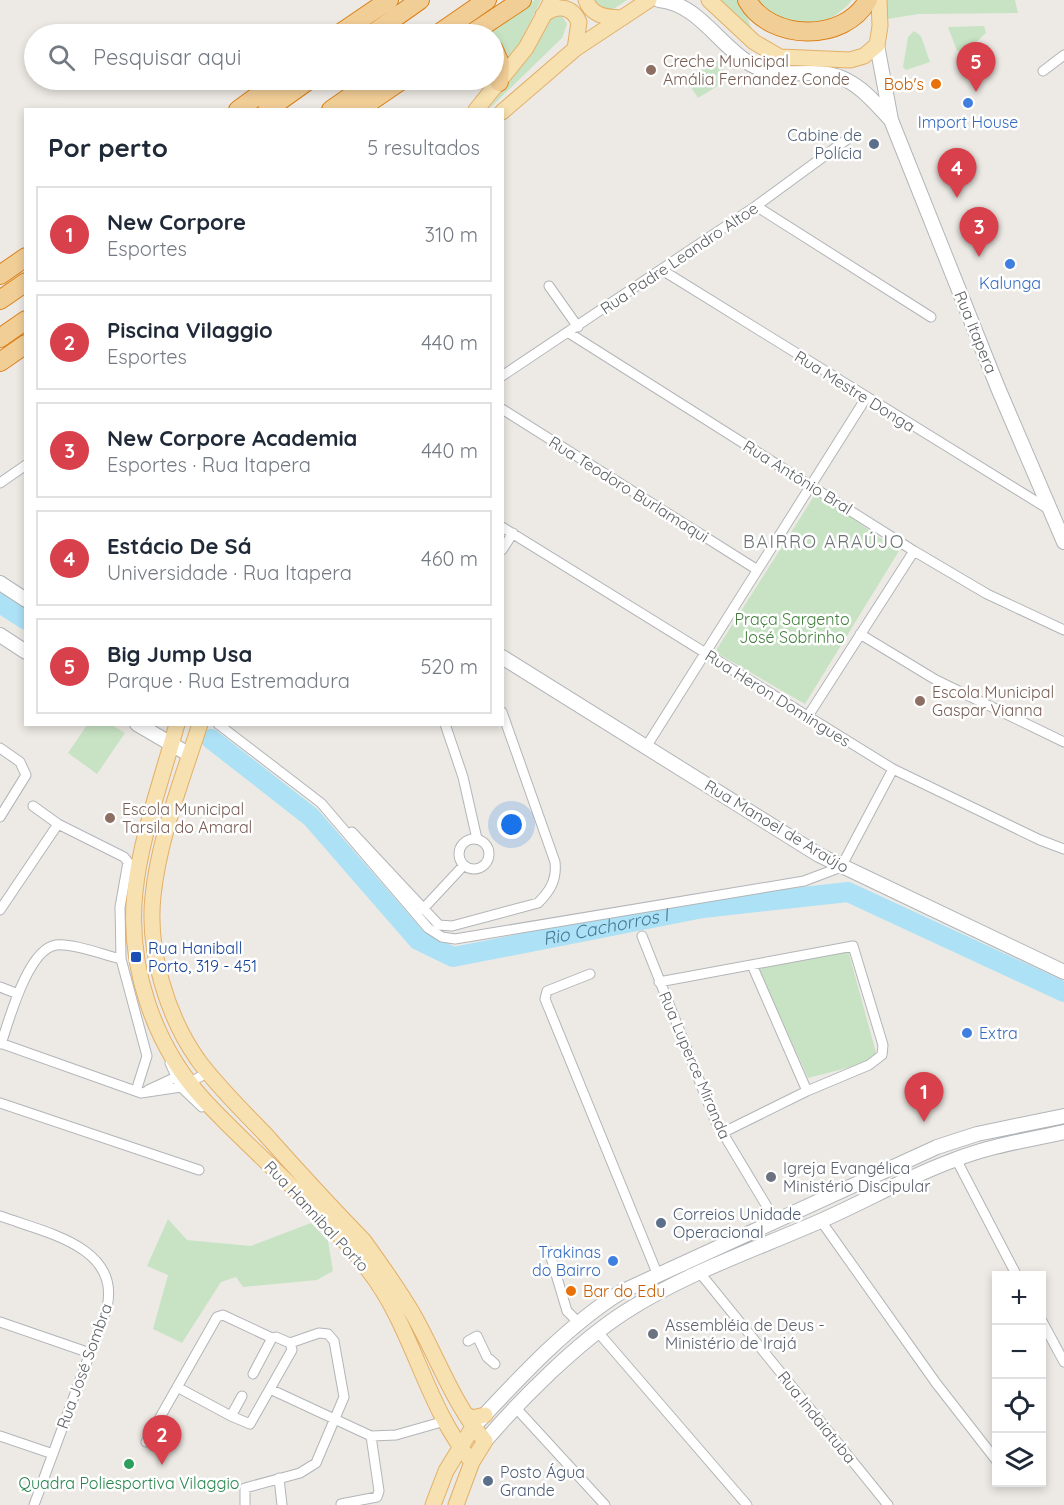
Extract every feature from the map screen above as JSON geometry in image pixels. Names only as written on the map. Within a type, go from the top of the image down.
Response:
[{"type":"highway","points":[[358,20],[381,0]]},
{"type":"highway","points":[[353,24],[389,0]]},
{"type":"highway","points":[[386,24],[420,0]]},
{"type":"highway","points":[[452,24],[487,0]]},
{"type":"highway","points":[[486,24],[522,0]]},
{"type":"highway","points":[[747,0],[761,19],[782,28],[803,31],[820,30],[852,18],[867,0]]},
{"type":"highway","points":[[241,108],[265,90]]},
{"type":"highway","points":[[270,108],[295,90]]},
{"type":"highway","points":[[334,108],[360,90]]},
{"type":"highway","points":[[359,108],[375,90]]},
{"type":"highway","points":[[360,108],[387,90]]},
{"type":"highway","points":[[0,275],[24,258]]},
{"type":"highway","points":[[0,300],[24,283]]},
{"type":"highway","points":[[0,338],[24,321]]},
{"type":"highway","points":[[0,362],[24,345]]},
{"type":"main road","points":[[504,76],[526,48],[552,0]]},
{"type":"main road","points":[[586,0],[593,11],[601,16],[622,18]]},
{"type":"main road","points":[[504,110],[575,49],[649,0]]},
{"type":"main road","points":[[709,0],[762,48],[789,59],[850,60],[864,56],[877,45],[880,26],[879,0]]},
{"type":"main road","points":[[541,17],[555,8],[563,7],[572,11],[579,22],[575,49]]},
{"type":"main road","points":[[478,108],[492,90]]},
{"type":"main road","name":"Rua Hannibal Porto","points":[[176,726],[140,861],[133,921],[139,967],[159,1034],[182,1082],[281,1176],[369,1270],[400,1319],[445,1421],[459,1446],[472,1462]]},
{"type":"main road","name":"Rua Hannibal Porto","points":[[199,726],[160,863],[153,896],[152,919],[157,956],[180,1028],[208,1072],[364,1241],[382,1265],[413,1314],[465,1414],[485,1441]]},
{"type":"main road","points":[[465,1414],[472,1418],[484,1415]]},
{"type":"main road","points":[[434,1505],[446,1471],[459,1446],[473,1427]]},
{"type":"main road","points":[[456,1505],[472,1462],[485,1441]]},
{"type":"street","name":"Rua Itapera","points":[[659,0],[673,3],[695,15],[729,48],[753,66],[778,73],[817,73],[839,77],[862,90],[891,120]]},
{"type":"street","name":"Rua Itapera","points":[[877,45],[891,120],[1064,543]]},
{"type":"street","points":[[1043,71],[1064,55]]},
{"type":"street","name":"Rua Padre Leandro Altoe","points":[[504,375],[756,206],[853,135]]},
{"type":"street","points":[[756,206],[931,317]]},
{"type":"street","name":"Rua Mestre Donga","points":[[662,270],[1050,510]]},
{"type":"street","points":[[549,286],[578,327]]},
{"type":"street","name":"Rua Antônio Bral","points":[[569,333],[914,551],[987,594],[1064,630]]},
{"type":"street","points":[[646,747],[756,568],[866,398]]},
{"type":"street","name":"Rua Teodoro Burlamaqui","points":[[504,410],[756,568]]},
{"type":"street","points":[[0,483],[24,466]]},
{"type":"street","name":"Rua Heron Domingues","points":[[504,528],[893,769],[1040,840],[1064,849]]},
{"type":"street","points":[[504,547],[513,533]]},
{"type":"street","points":[[808,716],[914,551]]},
{"type":"street","points":[[0,583],[24,599]]},
{"type":"street","points":[[860,634],[936,680],[1064,742]]},
{"type":"street","points":[[0,635],[24,651]]},
{"type":"street","name":"Rua Manoel de Araújo","points":[[504,658],[841,867],[1064,972]]},
{"type":"street","points":[[231,726],[321,799],[440,925],[452,927],[538,903],[549,893],[554,881],[555,862],[504,718]]},
{"type":"street","points":[[140,726],[190,755]]},
{"type":"street","points":[[221,726],[321,803],[397,895],[428,928],[441,937],[469,938],[804,881],[841,867],[893,769]]},
{"type":"street","points":[[446,726],[463,777],[477,839],[487,847],[487,860],[477,868],[464,865],[460,859],[462,844],[477,839]]},
{"type":"street","points":[[0,748],[20,762],[26,775],[0,818]]},
{"type":"street","points":[[33,806],[58,824],[124,857],[128,862],[120,907],[121,959],[147,1056],[139,1092]]},
{"type":"street","points":[[0,910],[58,824]]},
{"type":"street","points":[[423,909],[464,865]]},
{"type":"street","name":"Rua Luperce Miranda","points":[[642,936],[722,1133],[775,1220]]},
{"type":"street","points":[[121,959],[62,944],[54,945],[40,953],[18,994],[0,1044],[139,1092],[182,1082],[208,1072]]},
{"type":"street","points":[[659,982],[853,946],[883,1045],[882,1055],[869,1065],[807,1091],[722,1133]]},
{"type":"street","points":[[752,965],[807,1091]]},
{"type":"street","points":[[590,974],[547,991],[545,999],[657,1273]]},
{"type":"street","points":[[0,987],[18,994]]},
{"type":"street","points":[[0,1103],[199,1170]]},
{"type":"street","points":[[473,1427],[579,1323],[600,1306],[657,1273],[950,1142],[1064,1116]]},
{"type":"street","points":[[1024,1124],[1027,1140]]},
{"type":"street","points":[[485,1441],[516,1408],[597,1331],[626,1311],[700,1273],[956,1159],[1064,1132]]},
{"type":"street","points":[[956,1159],[1015,1271]]},
{"type":"street","name":"Rua José Sombra","points":[[0,1216],[86,1250],[104,1270],[109,1297],[34,1505]]},
{"type":"street","points":[[821,1221],[936,1383],[992,1455]]},
{"type":"street","points":[[549,1251],[567,1311],[579,1323]]},
{"type":"street","name":"Rua Indaiatuba","points":[[700,1273],[888,1505]]},
{"type":"street","points":[[146,1442],[217,1317],[223,1315],[272,1338],[276,1337],[290,1343],[319,1333],[328,1334],[334,1341],[344,1396],[316,1463],[300,1473],[245,1488],[245,1505]]},
{"type":"street","points":[[0,1322],[90,1353]]},
{"type":"street","points":[[1043,1325],[1064,1362]]},
{"type":"street","points":[[597,1331],[747,1505]]},
{"type":"street","points":[[468,1341],[477,1336],[487,1357],[495,1364]]},
{"type":"street","points":[[253,1374],[272,1338]]},
{"type":"street","points":[[177,1387],[250,1424],[272,1390],[292,1350],[290,1343]]},
{"type":"street","points":[[272,1390],[371,1436],[396,1435],[445,1421]]},
{"type":"street","points":[[231,1416],[242,1396]]},
{"type":"street","points":[[516,1408],[605,1505]]},
{"type":"street","points":[[0,1436],[53,1454]]},
{"type":"street","points":[[341,1504],[377,1497],[371,1436]]},
{"type":"street","points":[[279,1478],[282,1505]]},
{"type":"green space","points":[[535,0],[541,0],[511,61],[504,48],[504,24],[500,24]]},
{"type":"green space","points":[[593,0],[627,0],[609,12],[602,10]]},
{"type":"green space","points":[[718,0],[740,0],[753,32]]},
{"type":"green space","points":[[750,0],[852,0],[825,21],[800,26],[781,19]]},
{"type":"green space","points":[[884,0],[1015,0],[1018,13],[919,14],[887,19]]},
{"type":"green space","points":[[560,13],[567,24],[562,38],[489,108],[525,58],[548,16]]},
{"type":"green space","points":[[984,26],[986,33],[971,47],[957,51],[948,27]]},
{"type":"green space","points":[[914,31],[921,36],[930,62],[906,70],[903,67],[908,37]]},
{"type":"green space","points":[[717,60],[729,79],[698,98],[686,80]]},
{"type":"green space","name":"Praça Sargento José Sobrinho","points":[[816,493],[899,551],[805,704],[715,652]]},
{"type":"green space","points":[[86,726],[114,726],[125,733],[97,774],[68,753]]},
{"type":"green space","points":[[848,950],[878,1060],[808,1078],[758,968]]},
{"type":"green space","points":[[168,1219],[187,1240],[251,1246],[311,1223],[328,1241],[333,1271],[317,1280],[243,1287],[236,1277],[221,1282],[182,1343],[153,1329],[168,1275],[147,1266]]},
{"type":"waterway","name":"Rio Cachorros I","points":[[0,603],[24,619]]},
{"type":"waterway","name":"Rio Cachorros I","points":[[211,739],[311,817],[418,940],[453,957],[703,908],[848,892],[1064,992]]},
{"type":"place","name":"Creche Municipal Amália Fernandez Conde","points":[[651,70]]},
{"type":"place","name":"Bob's","points":[[936,84]]},
{"type":"place","name":"Big Jump Usa","points":[[976,92]]},
{"type":"place","name":"Import House","points":[[968,103]]},
{"type":"place","name":"Cabine de Polícia","points":[[874,144]]},
{"type":"place","name":"Estácio De Sá","points":[[957,198]]},
{"type":"place","name":"New Corpore Academia","points":[[979,257]]},
{"type":"place","name":"Kalunga","points":[[1010,264]]},
{"type":"place","name":"Escola Municipal Gaspar Vianna","points":[[920,701]]},
{"type":"place","name":"Escola Municipal Tarsila do Amaral","points":[[110,818]]},
{"type":"place","name":"Rua Haniball Porto, 319 - 451","points":[[136,957]]},
{"type":"place","name":"Extra","points":[[967,1033]]},
{"type":"place","name":"New Corpore","points":[[924,1122]]},
{"type":"place","name":"Igreja Evangélica Ministério Discipular","points":[[771,1177]]},
{"type":"place","name":"Correios Unidade Operacional","points":[[661,1223]]},
{"type":"place","name":"Trakinas do Bairro","points":[[613,1261]]},
{"type":"place","name":"Bar do Edu","points":[[571,1291]]},
{"type":"place","name":"Assembléia de Deus - Ministério de Irajá","points":[[653,1334]]},
{"type":"place","name":"Quadra Poliesportiva Vilaggio","points":[[129,1464]]},
{"type":"place","name":"Piscina Vilaggio","points":[[162,1465]]},
{"type":"place","name":"Posto Água Grande","points":[[488,1481]]},
{"type":"district","name":"BAIRRO ARAÚJO","points":[[824,542]]}]
